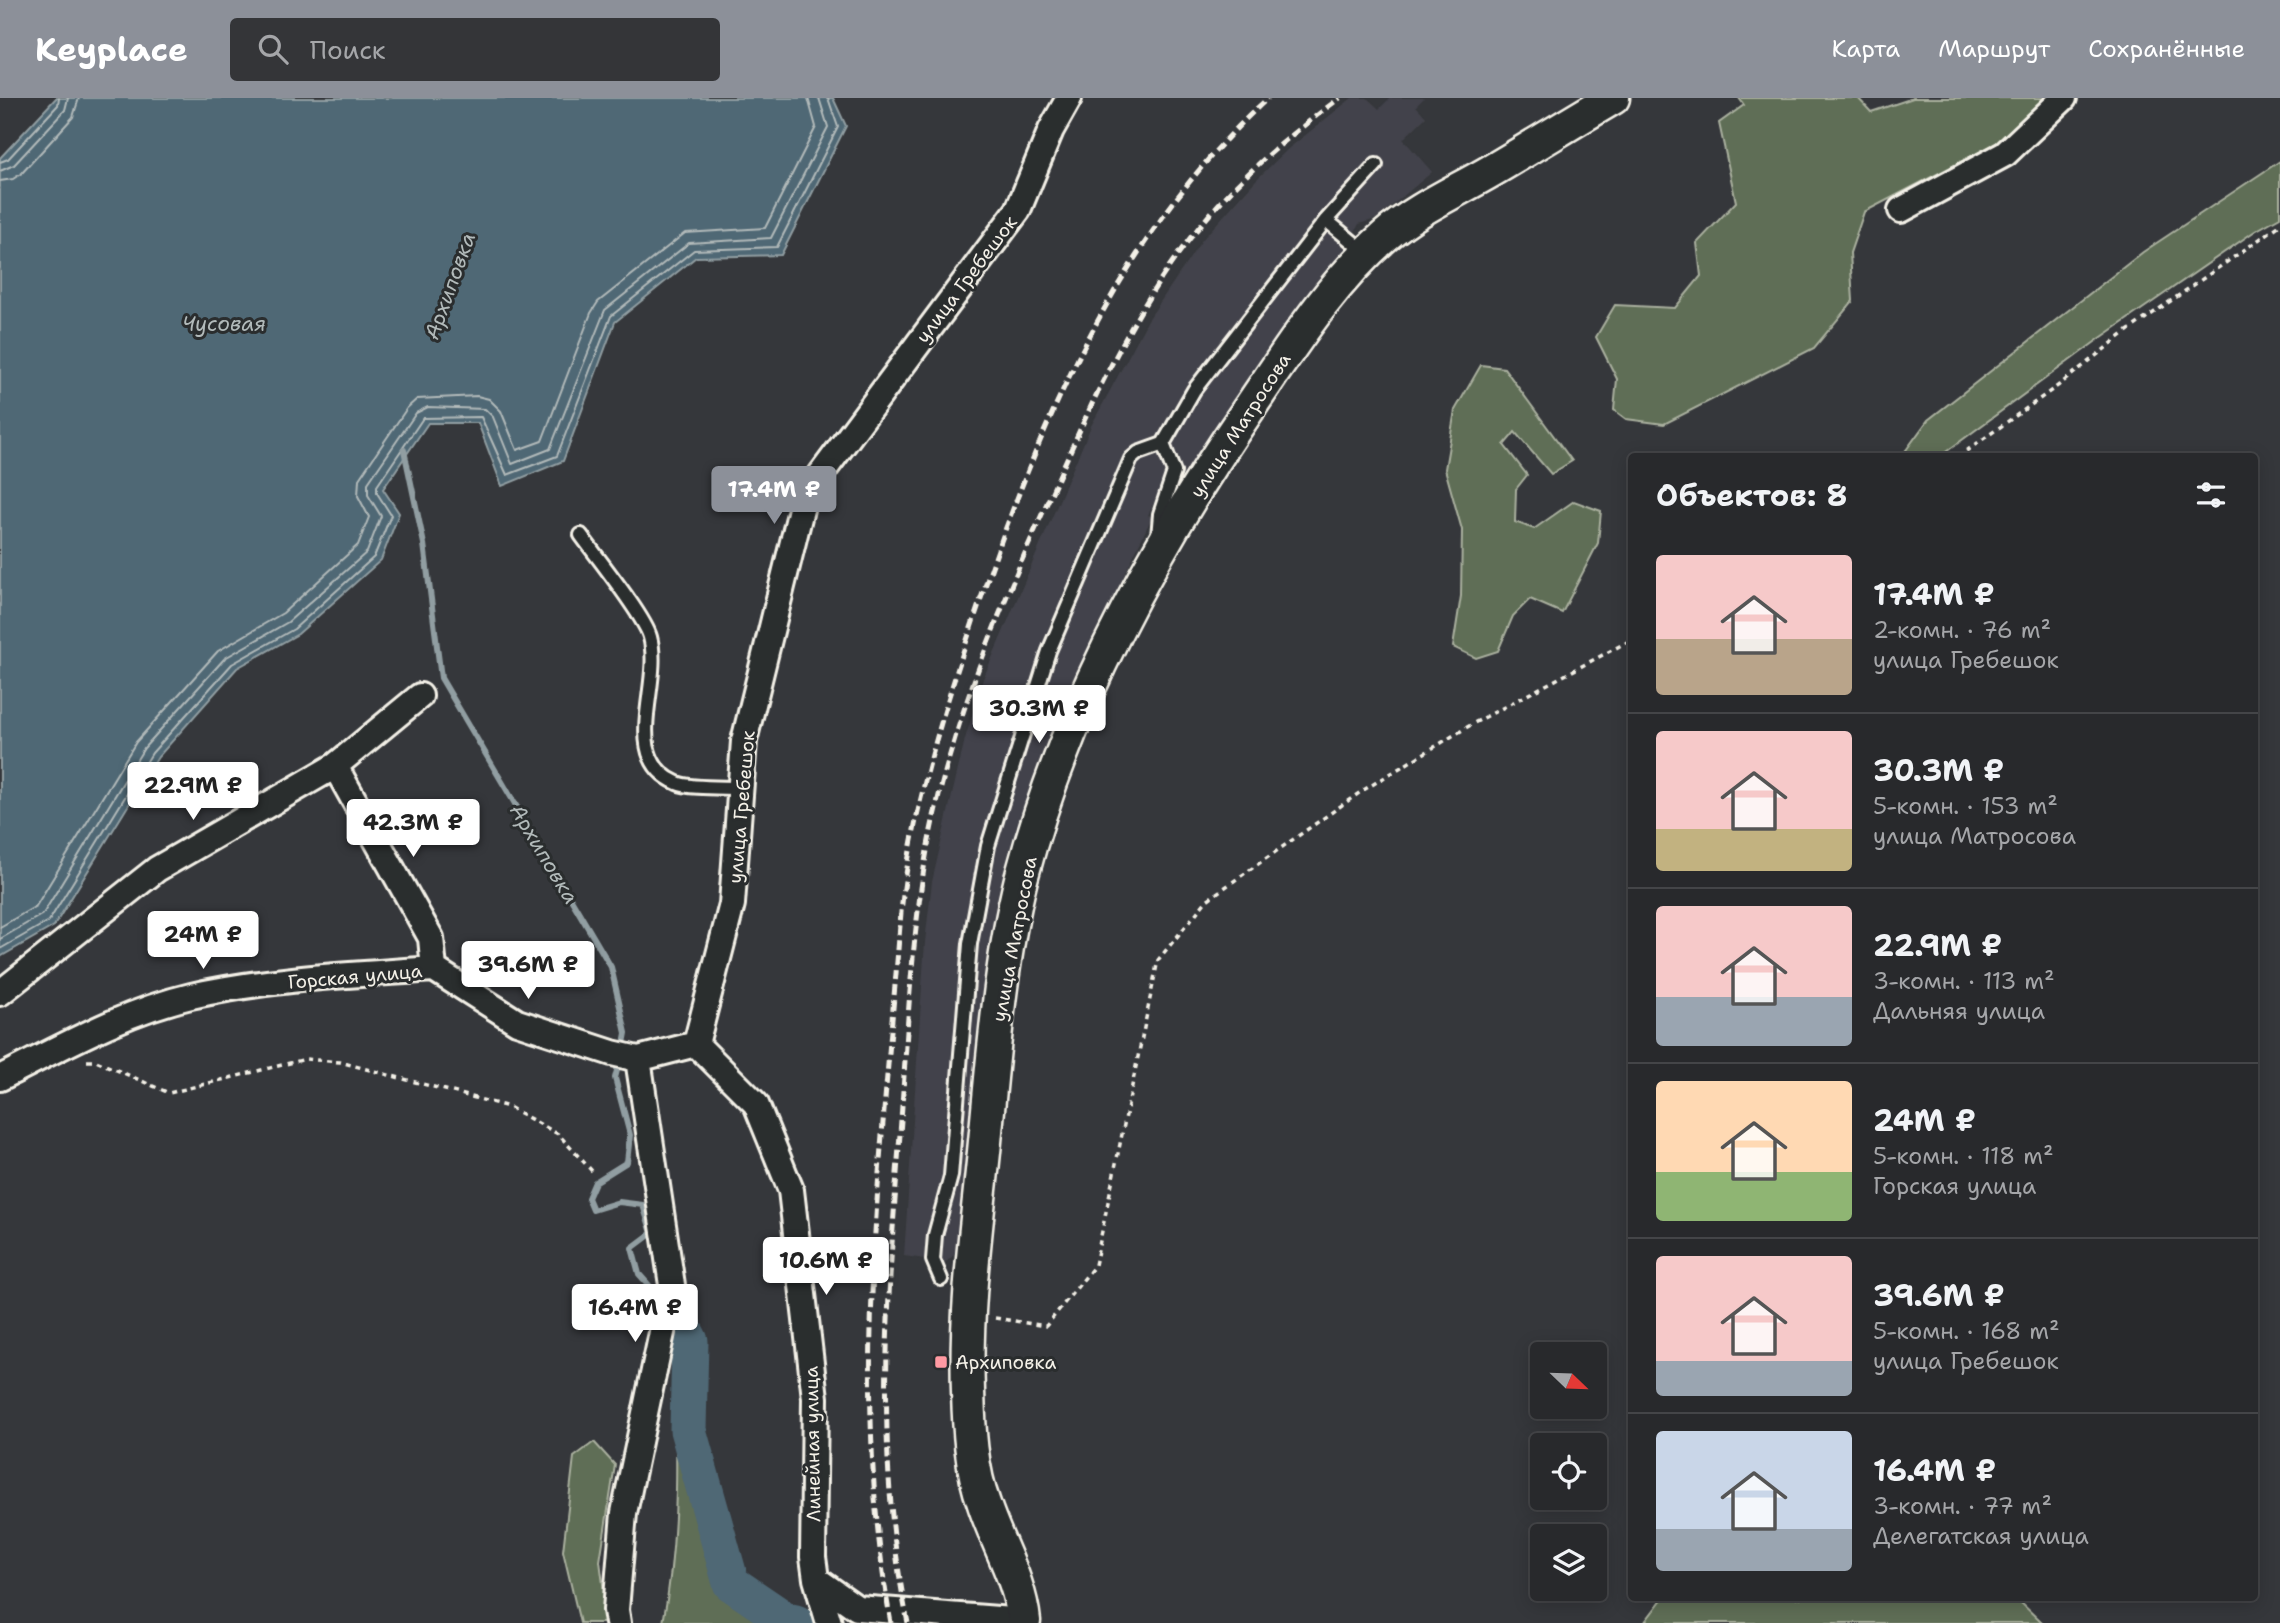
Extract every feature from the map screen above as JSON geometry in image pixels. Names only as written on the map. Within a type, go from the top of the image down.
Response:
[{"type":"street","name":"улица Гребешок","points":[[696,1044],[732,904],[744,741],[804,497],[1018,210],[1051,130],[1069,98]]},
{"type":"street","name":"улица Матросова","points":[[1024,1622],[1017,1586],[992,1529],[977,1480],[968,1392],[970,1267],[994,1045],[1021,881],[1049,791],[1091,685],[1161,550],[1219,453],[1296,341],[1366,254],[1414,215],[1612,98]]},
{"type":"street","points":[[1901,210],[2006,155],[2064,98]]},
{"type":"street","points":[[0,993],[157,869],[335,766],[421,696]]},
{"type":"street","points":[[335,766],[431,938],[434,969],[517,1022],[612,1053],[638,1059],[696,1044]]},
{"type":"street","name":"Горская улица","points":[[0,1078],[112,1022],[190,996],[329,976],[434,969]]},
{"type":"street","name":"Линейная улица","points":[[696,1044],[756,1104],[791,1190],[815,1398],[816,1579],[826,1614]]},
{"type":"street","points":[[618,1623],[616,1610],[624,1513],[671,1285],[638,1059]]},
{"type":"street","points":[[816,1579],[857,1608],[1024,1622]]},
{"type":"lane","points":[[941,1279],[933,1260],[935,1235],[951,1176],[970,944],[988,846],[1032,700],[1075,587],[1132,459],[1138,453],[1163,444],[1201,380],[1326,220],[1376,165]]},
{"type":"lane","points":[[1326,220],[1366,254]]},
{"type":"lane","points":[[1161,550],[1160,513],[1174,472],[1163,444]]},
{"type":"lane","points":[[581,535],[650,633],[655,661],[644,746],[656,769],[678,785],[741,788]]},
{"type":"path","points":[[1964,453],[2059,385],[2126,332],[2280,225]]},
{"type":"path","points":[[969,1313],[1046,1326],[1095,1265],[1158,960],[1208,900],[1362,790],[1474,723],[1628,642]]},
{"type":"path","points":[[85,1060],[96,1061],[169,1093],[306,1059],[340,1062],[509,1107],[558,1134],[592,1171]]},
{"type":"shaded area","points":[[1352,98],[1367,98],[1379,109],[1390,98],[1424,98],[1416,106],[1426,117],[1403,139],[1432,172],[1376,219],[1359,224],[1339,259],[1283,331],[1173,490],[1162,486],[1148,515],[1152,517],[1107,611],[1062,721],[962,1230],[954,1255],[946,1262],[904,1256],[925,942],[932,882],[965,739],[983,679],[1091,426],[1148,320],[1202,240],[1256,180],[1288,149]]},
{"type":"green space","points":[[1739,98],[1858,98],[1871,112],[1913,98],[2047,98],[1999,142],[1864,212],[1850,253],[1853,301],[1814,348],[1664,424],[1626,419],[1614,410],[1617,379],[1596,337],[1615,305],[1675,308],[1701,276],[1697,243],[1736,202],[1719,123],[1744,105]]},
{"type":"green space","points":[[2280,161],[2280,217],[2255,231],[2099,339],[1944,453],[1904,453],[1928,420],[2143,252]]},
{"type":"green space","points":[[1481,365],[1504,368],[1572,461],[1551,474],[1515,432],[1504,445],[1527,475],[1516,489],[1515,522],[1534,529],[1574,501],[1601,511],[1598,543],[1562,613],[1530,599],[1513,616],[1498,651],[1476,658],[1453,647],[1461,596],[1462,530],[1445,469],[1455,410]]},
{"type":"green space","points":[[674,1356],[697,1359],[705,1449],[731,1550],[743,1582],[795,1623],[663,1623],[675,1523]]},
{"type":"green space","points":[[594,1442],[615,1465],[600,1561],[608,1623],[580,1623],[563,1551],[574,1457]]},
{"type":"green space","points":[[1661,1601],[2019,1601],[2042,1623],[1644,1623]]},
{"type":"water","name":"Чусовая","points":[[56,98],[833,98],[846,126],[781,255],[696,257],[615,322],[563,461],[502,486],[478,423],[428,423],[383,489],[399,513],[381,560],[298,634],[237,668],[158,757],[54,926],[0,957],[0,158]]},
{"type":"waterway","name":"Архиповка","points":[[404,450],[424,544],[441,678],[611,967],[626,1033],[623,1049]]},
{"type":"waterway","name":"Архиповка","points":[[620,1059],[615,1078],[630,1135],[627,1162],[595,1182],[588,1198],[593,1210],[619,1202],[643,1205],[652,1233],[632,1248],[639,1274],[655,1292]]},
{"type":"waterway","name":"Архиповка","points":[[681,1323],[690,1341],[688,1430],[731,1583],[787,1621],[796,1623]]},
{"type":"railway","points":[[891,1623],[878,1535],[872,1446],[873,1268],[901,912],[920,800],[951,691],[999,547],[1055,407],[1088,339],[1125,274],[1167,211],[1214,152],[1268,98]]},
{"type":"railway","points":[[908,1623],[891,1508],[886,1392],[887,1334],[915,936],[925,862],[947,767],[976,674],[1012,584],[1083,422],[1137,317],[1180,251],[1220,203],[1269,155],[1340,98]]},
{"type":"place","name":"Архиповка","points":[[941,1362]]}]
